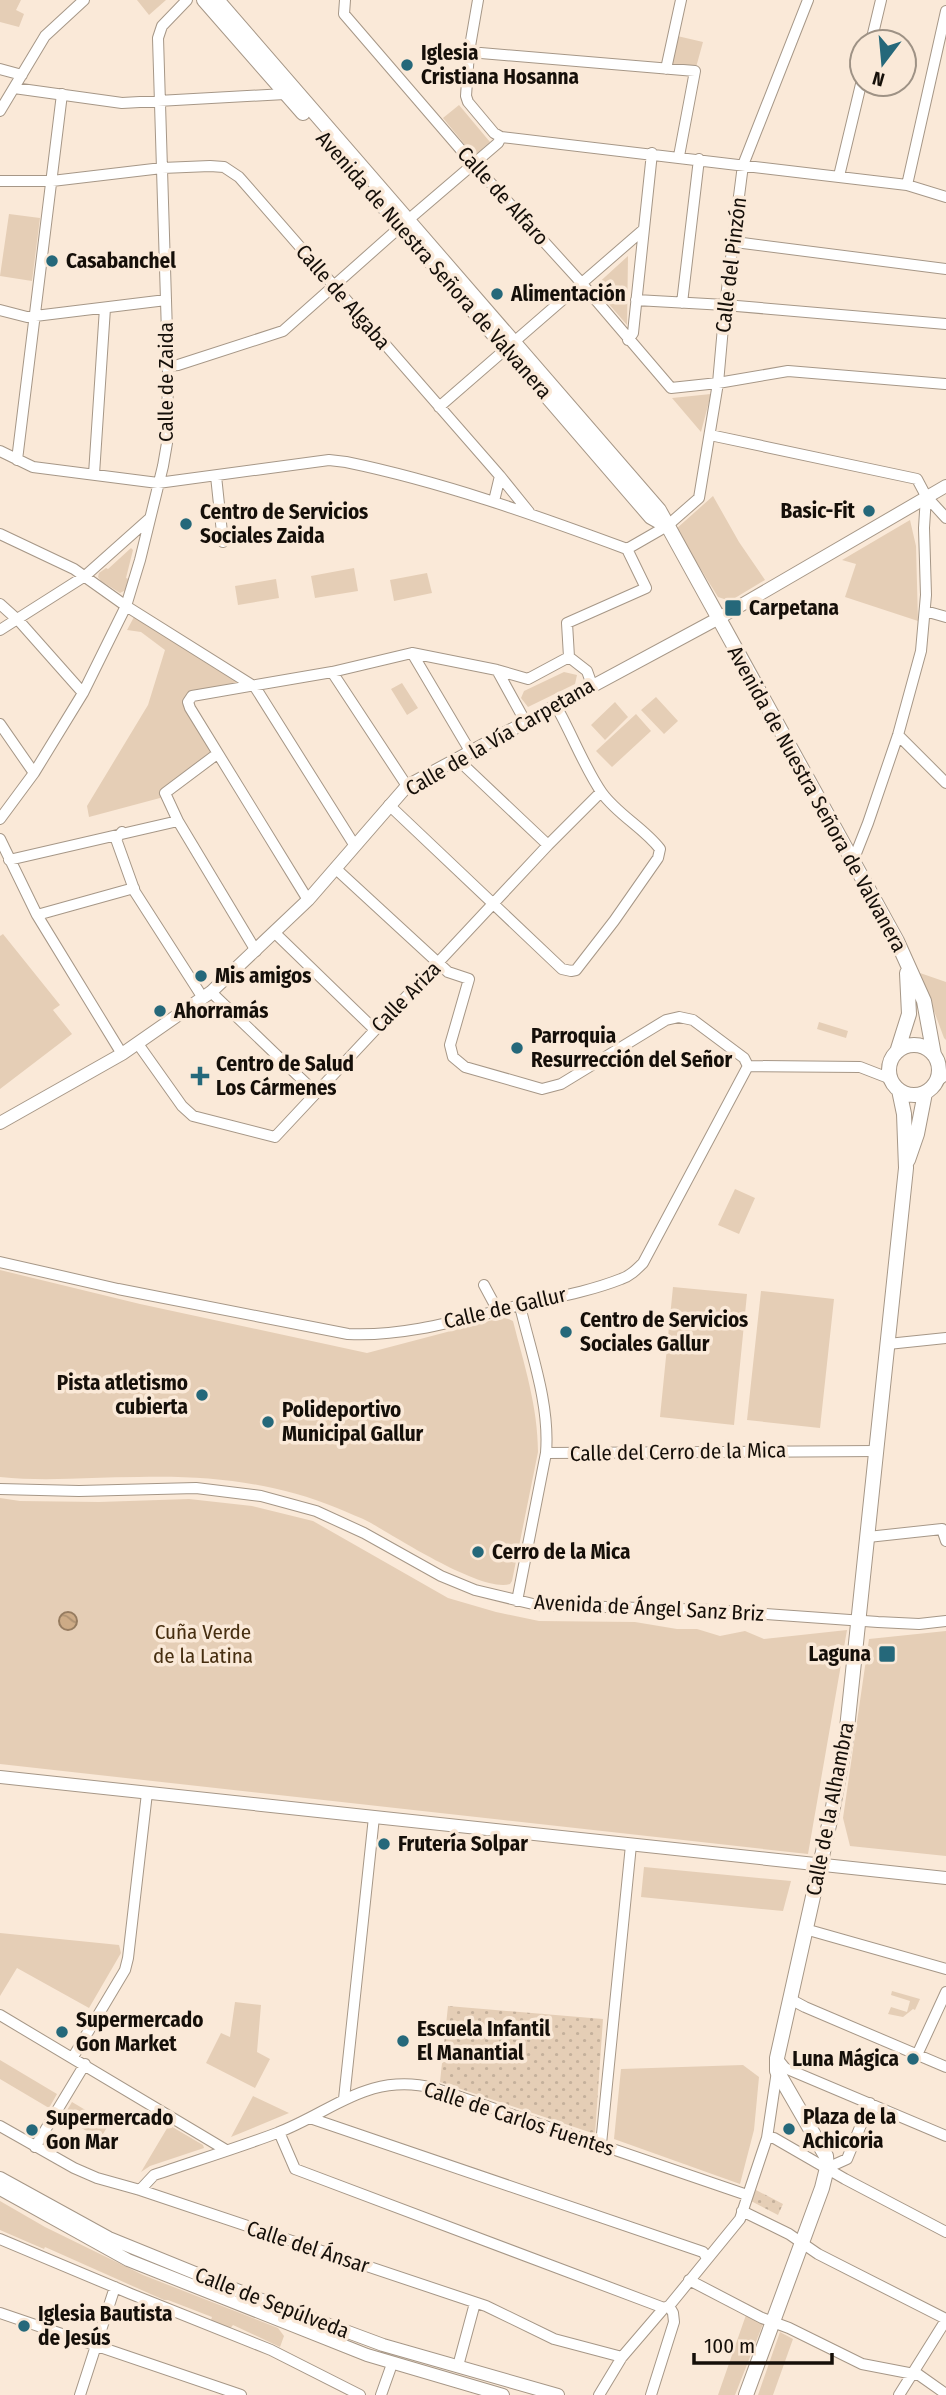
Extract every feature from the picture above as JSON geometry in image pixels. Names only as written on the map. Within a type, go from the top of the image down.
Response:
[{"type":"main road","name":"Avenida de Nuestra Señora de Valvanera","points":[[204,0],[285,94],[404,223]]},
{"type":"main road","name":"Avenida de Nuestra Señora de Valvanera","points":[[217,0],[404,223],[511,345],[651,517],[667,526],[702,584],[906,961],[924,1001],[940,1054]]},
{"type":"main road","name":"Avenida de Nuestra Señora de Valvanera","points":[[897,1052],[909,1014],[906,961]]},
{"type":"main road","points":[[916,1045],[940,1054],[939,1072],[942,1078],[925,1093],[912,1095],[895,1085],[890,1062],[897,1052],[906,1046],[916,1045]]},
{"type":"main road","name":"Calle de la Alhambra","points":[[777,2064],[846,1738],[906,1168],[904,1114],[895,1085]]},
{"type":"main road","name":"Calle de la Alhambra","points":[[906,1168],[917,1134],[925,1093]]},
{"type":"main road","points":[[746,2395],[827,2168],[826,2157],[777,2064]]},
{"type":"street","points":[[0,111],[45,36],[83,0]]},
{"type":"street","name":"Calle de Zaida","points":[[0,819],[34,773],[83,693],[126,606],[158,483],[167,443],[168,366],[158,38],[162,26],[187,0]]},
{"type":"street","name":"Calle de Alfaro","points":[[345,0],[344,14],[671,388],[718,383]]},
{"type":"street","points":[[478,0],[469,52],[466,96],[494,133],[501,137],[906,185],[946,197]]},
{"type":"street","points":[[666,69],[681,0]]},
{"type":"street","name":"Calle del Pinzón","points":[[627,549],[667,526],[699,498],[718,383],[743,165],[808,0]]},
{"type":"street","points":[[874,28],[881,0]]},
{"type":"street","points":[[906,185],[946,11]]},
{"type":"street","points":[[469,52],[695,71],[679,156]]},
{"type":"street","points":[[0,69],[22,75]]},
{"type":"street","points":[[14,88],[122,103],[285,94]]},
{"type":"street","points":[[17,460],[62,94]]},
{"type":"street","points":[[839,176],[858,98]]},
{"type":"street","points":[[168,366],[283,331],[498,143],[501,137]]},
{"type":"street","points":[[628,340],[633,333],[652,153]]},
{"type":"street","points":[[682,303],[699,159]]},
{"type":"street","name":"Calle de Algaba","points":[[0,181],[52,181],[162,168],[216,166],[223,167],[239,177],[500,476],[528,513]]},
{"type":"street","points":[[439,407],[643,230]]},
{"type":"street","points":[[735,242],[946,269]]},
{"type":"street","points":[[0,310],[27,317],[166,300]]},
{"type":"street","points":[[636,300],[946,324]]},
{"type":"street","points":[[94,474],[105,308]]},
{"type":"street","points":[[718,383],[788,370],[945,384]]},
{"type":"street","points":[[710,435],[917,479],[926,496],[946,518]]},
{"type":"street","points":[[0,451],[33,467],[158,483],[329,460],[346,462],[494,501],[627,549],[646,588],[567,623],[569,657],[587,671],[592,685]]},
{"type":"street","points":[[216,476],[223,542]]},
{"type":"street","points":[[494,501],[500,476]]},
{"type":"street","name":"Calle de la Vía Carpetana","points":[[0,1123],[122,1054],[207,995],[308,900],[407,786],[719,618],[946,486]]},
{"type":"street","points":[[853,860],[898,734],[921,651],[925,611],[926,496]]},
{"type":"street","points":[[0,630],[85,576],[150,518]]},
{"type":"street","points":[[0,534],[85,576],[126,606],[255,687],[355,846]]},
{"type":"street","points":[[0,604],[17,619],[83,693]]},
{"type":"street","points":[[925,611],[946,617]]},
{"type":"street","points":[[308,900],[217,754],[188,702],[192,696],[332,672],[412,653],[528,679]]},
{"type":"street","points":[[412,653],[470,751]]},
{"type":"street","points":[[512,696],[516,687],[569,657]]},
{"type":"street","points":[[497,670],[525,721]]},
{"type":"street","points":[[332,672],[407,786]]},
{"type":"street","points":[[389,805],[562,969],[571,971],[582,965],[658,858],[660,849],[601,792],[556,706]]},
{"type":"street","points":[[0,724],[34,773]]},
{"type":"street","points":[[898,734],[946,783]]},
{"type":"street","points":[[217,754],[165,793],[178,821],[256,951]]},
{"type":"street","points":[[456,758],[548,845]]},
{"type":"street","name":"Calle Ariza","points":[[138,1044],[192,1116],[275,1137],[374,1029],[601,792]]},
{"type":"street","points":[[9,860],[178,821]]},
{"type":"street","points":[[122,832],[116,839],[134,888],[207,995],[316,1093]]},
{"type":"street","points":[[0,839],[37,915],[122,1054]]},
{"type":"street","points":[[335,868],[447,972],[469,979],[450,1045],[453,1057],[465,1067],[542,1089],[561,1084],[666,1020],[679,1017],[693,1020],[744,1058],[748,1066],[860,1067],[895,1085]]},
{"type":"street","points":[[37,915],[134,888]]},
{"type":"street","points":[[275,933],[374,1029]]},
{"type":"street","name":"Calle de Gallur","points":[[0,1262],[118,1289],[348,1334],[372,1335],[498,1311],[583,1291],[624,1278],[643,1263],[748,1066]]},
{"type":"street","points":[[484,1285],[498,1311]]},
{"type":"street","name":"Calle del Cerro de la Mica","points":[[520,1306],[545,1413],[548,1434],[546,1453],[877,1451]]},
{"type":"street","points":[[888,1344],[946,1338]]},
{"type":"street","points":[[517,1601],[546,1453]]},
{"type":"street","name":"Avenida de Ángel Sanz Briz","points":[[0,1489],[79,1491],[197,1488],[261,1496],[316,1511],[364,1533],[441,1576],[475,1590],[517,1601],[562,1607],[711,1610],[919,1624],[946,1621]]},
{"type":"street","points":[[868,1537],[942,1529],[946,1541]]},
{"type":"street","points":[[0,1777],[946,1878]]},
{"type":"street","points":[[73,2057],[125,1970],[147,1793]]},
{"type":"street","points":[[344,2099],[374,1817]]},
{"type":"street","points":[[601,2144],[631,1845]]},
{"type":"street","points":[[805,1929],[946,1969]]},
{"type":"street","points":[[917,2055],[946,1992]]},
{"type":"street","points":[[790,1999],[946,2067]]},
{"type":"street","points":[[0,2015],[226,2150]]},
{"type":"street","points":[[36,2147],[85,2064]]},
{"type":"street","points":[[777,2064],[946,2136]]},
{"type":"street","name":"Calle de la Alhambra","points":[[599,2395],[622,2357],[740,2219],[767,2137],[777,2064]]},
{"type":"street","name":"Calle de Carlos Fuentes","points":[[140,2190],[154,2175],[279,2132],[344,2099],[390,2084],[420,2084],[747,2195]]},
{"type":"street","points":[[827,2168],[846,2159],[870,2103]]},
{"type":"street","points":[[310,2118],[703,2252],[707,2258]]},
{"type":"street","name":"Calle del Ánsar","points":[[0,2126],[97,2178],[140,2190],[475,2303],[554,2339],[622,2357]]},
{"type":"street","points":[[279,2132],[295,2169],[666,2307],[673,2313],[674,2322],[651,2395]]},
{"type":"street","points":[[767,2137],[774,2138],[946,2232]]},
{"type":"street","name":"Calle de Sepúlveda","points":[[0,2178],[108,2238],[192,2273],[349,2333],[558,2395]]},
{"type":"street","name":"Calle de Sepúlveda","points":[[0,2189],[128,2260],[392,2364],[503,2395]]},
{"type":"street","points":[[742,2211],[946,2320],[899,2395]]},
{"type":"street","name":"Calle de Sepúlveda","points":[[0,2239],[271,2350],[360,2395]]},
{"type":"street","points":[[689,2280],[862,2364],[919,2375],[946,2394]]},
{"type":"street","points":[[80,2395],[115,2287]]},
{"type":"street","points":[[458,2366],[475,2303]]},
{"type":"street","points":[[0,2313],[241,2395]]},
{"type":"street","points":[[381,2395],[392,2364]]},
{"type":"green space","points":[[0,0],[21,0],[16,10],[24,14],[19,27],[0,22]]},
{"type":"green space","points":[[137,0],[166,0],[149,15]]},
{"type":"green space","points":[[673,35],[703,42],[695,71],[666,69]]},
{"type":"green space","points":[[459,105],[490,142],[474,156],[443,118]]},
{"type":"green space","points":[[9,214],[40,218],[32,281],[0,276]]},
{"type":"green space","points":[[628,256],[627,325],[594,287]]},
{"type":"green space","points":[[711,394],[701,432],[672,398]]},
{"type":"green space","points":[[713,496],[739,542],[765,580],[730,601],[718,597],[676,529]]},
{"type":"green space","points":[[910,520],[916,546],[918,621],[845,597],[856,564],[842,560]]},
{"type":"green space","points":[[131,548],[133,550],[126,578],[129,579],[126,590],[120,593],[98,577],[99,573],[108,569]]},
{"type":"green space","points":[[354,568],[358,591],[315,598],[311,576]]},
{"type":"green space","points":[[427,573],[432,593],[394,601],[390,580]]},
{"type":"green space","points":[[276,579],[279,598],[238,605],[235,586]]},
{"type":"green space","points":[[134,617],[255,687],[188,702],[217,754],[160,798],[89,817],[87,806],[148,705],[165,650],[141,632],[127,630]]},
{"type":"green space","points":[[564,672],[577,675],[575,684],[528,707],[521,698],[524,691]]},
{"type":"green space","points":[[402,683],[418,708],[407,715],[391,689]]},
{"type":"green space","points":[[656,697],[678,721],[664,734],[641,710]]},
{"type":"green space","points":[[615,702],[628,717],[605,740],[591,725]]},
{"type":"green space","points":[[636,714],[651,731],[612,767],[596,751]]},
{"type":"green space","points":[[3,934],[60,1005],[53,1010],[72,1034],[0,1089],[0,936]]},
{"type":"green space","points":[[920,973],[946,982],[946,1040],[944,1038]]},
{"type":"green space","points":[[819,1022],[848,1031],[846,1038],[817,1029]]},
{"type":"green space","points":[[735,1189],[755,1198],[739,1234],[718,1225]]},
{"type":"green space","name":"Polideportivo Municipal Gallur","points":[[0,1270],[140,1304],[367,1353],[504,1317],[513,1321],[533,1402],[538,1452],[512,1581],[510,1584],[497,1585],[461,1573],[358,1517],[313,1499],[264,1486],[189,1477],[0,1477]]},
{"type":"green space","points":[[673,1287],[747,1294],[734,1425],[660,1417]]},
{"type":"green space","points":[[761,1291],[834,1299],[820,1428],[747,1420]]},
{"type":"green space","name":"Cuña Verde de la Latina","points":[[0,1498],[20,1501],[99,1502],[189,1499],[252,1506],[313,1521],[448,1598],[539,1621],[635,1622],[677,1629],[697,1629],[720,1636],[745,1631],[764,1639],[847,1630],[808,1854],[0,1764]]},
{"type":"green space","points":[[946,1631],[946,1856],[850,1846],[843,1818],[869,1639]]},
{"type":"green space","points":[[644,1867],[791,1881],[783,1911],[641,1897]]},
{"type":"green space","points":[[0,1933],[119,1945],[121,1953],[89,2008],[17,1968],[0,1996]]},
{"type":"green space","points":[[892,1991],[920,1999],[915,2010],[903,2017],[888,2014],[891,2007],[907,2012],[910,2001],[891,1995]]},
{"type":"green space","points":[[235,2002],[261,2005],[257,2052],[270,2059],[255,2088],[206,2063],[221,2033],[230,2037]]},
{"type":"green space","points":[[448,2006],[603,2019],[595,2134],[440,2082]]},
{"type":"green space","points":[[0,2060],[57,2094],[49,2108],[0,2079]]},
{"type":"green space","points":[[743,2065],[759,2077],[754,2130],[740,2184],[614,2139],[621,2069]]},
{"type":"green space","points":[[253,2096],[289,2113],[231,2137]]},
{"type":"green space","points":[[72,2102],[109,2124],[100,2139],[63,2117]]},
{"type":"green space","points":[[169,2125],[204,2148],[150,2166],[141,2172]]},
{"type":"green space","points":[[756,2190],[783,2204],[778,2215],[751,2201]]},
{"type":"green space","points":[[0,2201],[45,2227],[143,2275],[278,2328],[284,2336],[280,2347],[233,2325],[228,2331],[210,2323],[212,2317],[164,2300],[0,2230]]},
{"type":"green space","points":[[746,2315],[763,2324],[735,2395],[718,2395]]},
{"type":"green space","points":[[780,2332],[793,2339],[773,2395],[758,2395]]},
{"type":"water","points":[[68,1612],[74,1615],[77,1621],[74,1627],[68,1630],[62,1627],[59,1621],[62,1615]]},
{"type":"place","name":"Iglesia Cristiana Hosanna","points":[[407,65]]},
{"type":"place","name":"Casabanchel","points":[[52,261]]},
{"type":"place","name":"Alimentación","points":[[497,294]]},
{"type":"place","name":"Basic-Fit","points":[[869,511]]},
{"type":"place","name":"Centro de Servicios Sociales Zaida","points":[[186,524]]},
{"type":"place","name":"Carpetana","points":[[733,608]]},
{"type":"place","name":"Mis amigos","points":[[201,976]]},
{"type":"place","name":"Ahorramás","points":[[160,1011]]},
{"type":"place","name":"Parroquia Resurrección del Señor","points":[[517,1048]]},
{"type":"place","name":"Centro de Salud Los Cármenes","points":[[200,1076]]},
{"type":"place","name":"Centro de Servicios Sociales Gallur","points":[[566,1332]]},
{"type":"place","name":"Pista atletismo cubierta","points":[[202,1395]]},
{"type":"place","name":"Polideportivo Municipal Gallur","points":[[268,1422]]},
{"type":"place","name":"Cerro de la Mica","points":[[478,1552]]},
{"type":"place","name":"Laguna","points":[[887,1654]]},
{"type":"place","name":"Frutería Solpar","points":[[384,1844]]},
{"type":"place","name":"Supermercado Gon Market","points":[[62,2032]]},
{"type":"place","name":"Escuela Infantil El Manantial","points":[[403,2041]]},
{"type":"place","name":"Luna Mágica","points":[[913,2059]]},
{"type":"place","name":"Plaza de la Achicoria","points":[[789,2129]]},
{"type":"place","name":"Supermercado Gon Mar","points":[[32,2130]]},
{"type":"place","name":"Iglesia Bautista de Jesús","points":[[24,2326]]}]
